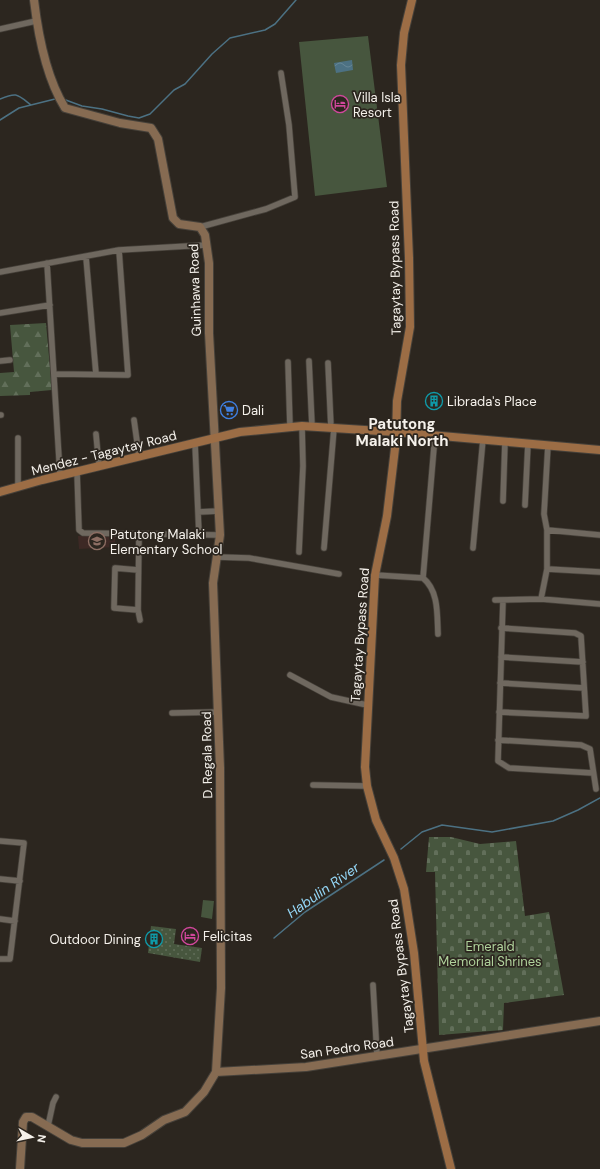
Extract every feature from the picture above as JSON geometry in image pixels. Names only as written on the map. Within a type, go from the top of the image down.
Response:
[{"type":"main road","name":"Tagaytay Bypass Road","points":[[412,0],[404,33],[400,64],[409,258],[410,327],[398,401],[387,516],[375,575],[364,760],[367,786],[376,820],[394,858],[404,889],[414,952],[422,1050],[429,1085],[451,1169]]},
{"type":"main road","name":"Mendez - Tagaytay Road","points":[[0,492],[60,475],[240,432],[302,426],[435,435],[600,450]]},
{"type":"street","name":"Guinhawa Road","points":[[34,0],[36,21],[48,66],[65,108],[120,123],[151,128],[155,132],[158,139],[173,218],[179,224],[200,227],[205,235],[210,287],[209,332],[215,438]]},
{"type":"street","points":[[0,29],[36,21]]},
{"type":"street","points":[[200,227],[266,209],[295,197],[289,125],[281,73]]},
{"type":"street","points":[[0,272],[119,250],[206,244]]},
{"type":"street","points":[[55,374],[128,375],[119,250]]},
{"type":"street","points":[[86,257],[96,374]]},
{"type":"street","points":[[47,263],[60,475]]},
{"type":"street","points":[[0,313],[50,304]]},
{"type":"street","points":[[0,361],[10,360]]},
{"type":"street","points":[[288,362],[290,427]]},
{"type":"street","points":[[309,362],[312,426]]},
{"type":"street","points":[[324,548],[332,428],[328,363]]},
{"type":"street","points":[[134,420],[139,456]]},
{"type":"street","points":[[299,552],[303,466],[302,426]]},
{"type":"street","points":[[96,434],[99,466]]},
{"type":"street","points":[[423,578],[435,435]]},
{"type":"street","points":[[18,438],[18,487]]},
{"type":"street","name":"D. Regala Road","points":[[215,438],[220,535],[213,583],[220,768],[221,988],[216,1072]]},
{"type":"street","points":[[472,548],[483,439]]},
{"type":"street","points":[[503,500],[505,441]]},
{"type":"street","points":[[195,443],[198,535]]},
{"type":"street","points":[[525,505],[528,443]]},
{"type":"street","points":[[541,599],[547,569],[547,530],[544,514],[548,445]]},
{"type":"street","points":[[77,471],[79,530],[83,532],[220,535]]},
{"type":"street","points":[[198,512],[218,511]]},
{"type":"street","points":[[547,530],[600,535]]},
{"type":"street","points":[[139,534],[138,610],[140,620]]},
{"type":"street","points":[[217,557],[249,558],[339,574]]},
{"type":"street","points":[[138,570],[115,568],[114,608],[138,610]]},
{"type":"street","points":[[547,569],[600,572]]},
{"type":"street","points":[[375,575],[423,578],[429,584],[436,600],[438,634]]},
{"type":"street","points":[[495,600],[541,599],[600,604]]},
{"type":"street","points":[[503,600],[498,762],[509,768],[593,773]]},
{"type":"street","points":[[499,712],[586,716],[581,636],[575,632],[501,628]]},
{"type":"street","points":[[501,657],[583,662]]},
{"type":"street","points":[[290,675],[331,697],[367,705]]},
{"type":"street","points":[[500,683],[584,688]]},
{"type":"street","points":[[172,713],[218,712]]},
{"type":"street","points":[[498,740],[580,745],[590,749],[596,789]]},
{"type":"street","points":[[313,786],[367,786]]},
{"type":"street","points":[[0,841],[24,843],[10,959],[0,958]]},
{"type":"street","points":[[0,879],[20,881]]},
{"type":"street","points":[[0,919],[15,920]]},
{"type":"street","points":[[373,985],[377,1055]]},
{"type":"street","name":"San Pedro Road","points":[[216,1072],[306,1067],[600,1021]]},
{"type":"street","points":[[20,1169],[23,1122],[26,1117],[32,1117],[71,1140],[82,1143],[124,1143],[131,1141],[164,1120],[185,1112],[204,1092],[216,1072]]},
{"type":"street","points":[[48,1126],[53,1103],[56,1098]]},
{"type":"shaded area","name":"Patutong Malaki Elementary School","points":[[115,534],[115,547],[79,549],[78,536]]},
{"type":"green space","points":[[368,36],[387,187],[315,196],[299,42]]},
{"type":"green space","points":[[46,323],[52,390],[30,392],[30,395],[0,396],[0,373],[14,372],[10,325]]},
{"type":"green space","name":"Emerald Memorial Shrines","points":[[429,837],[451,837],[480,844],[516,841],[525,916],[549,912],[564,995],[504,1003],[503,1030],[439,1035],[435,872],[426,872]]},
{"type":"green space","points":[[203,900],[214,901],[212,919],[201,917]]},
{"type":"green space","points":[[151,926],[176,929],[174,944],[202,948],[200,962],[148,953]]},
{"type":"water","points":[[352,60],[353,70],[336,73],[334,63]]},
{"type":"waterway","points":[[63,99],[82,106],[139,118],[150,114],[174,90],[185,84],[212,54],[230,38],[265,30],[275,24],[296,0]]},
{"type":"waterway","points":[[0,99],[10,95],[17,95],[31,105]]},
{"type":"waterway","points":[[0,120],[19,108],[55,99]]},
{"type":"waterway","name":"Habulin River","points":[[401,849],[422,832],[442,825],[492,832],[553,821],[600,798]]},
{"type":"waterway","name":"Habulin River","points":[[274,938],[305,912],[384,860]]},
{"type":"place","name":"Villa Isla Resort","points":[[340,104]]},
{"type":"place","name":"Librada's Place","points":[[434,401]]},
{"type":"place","name":"Dali","points":[[229,410]]},
{"type":"place","name":"Patutong Malaki Elementary School","points":[[97,541]]},
{"type":"place","name":"Felicitas","points":[[190,936]]},
{"type":"place","name":"Outdoor Dining","points":[[154,939]]},
{"type":"district","name":"Patutong Malaki North","points":[[402,432]]}]
